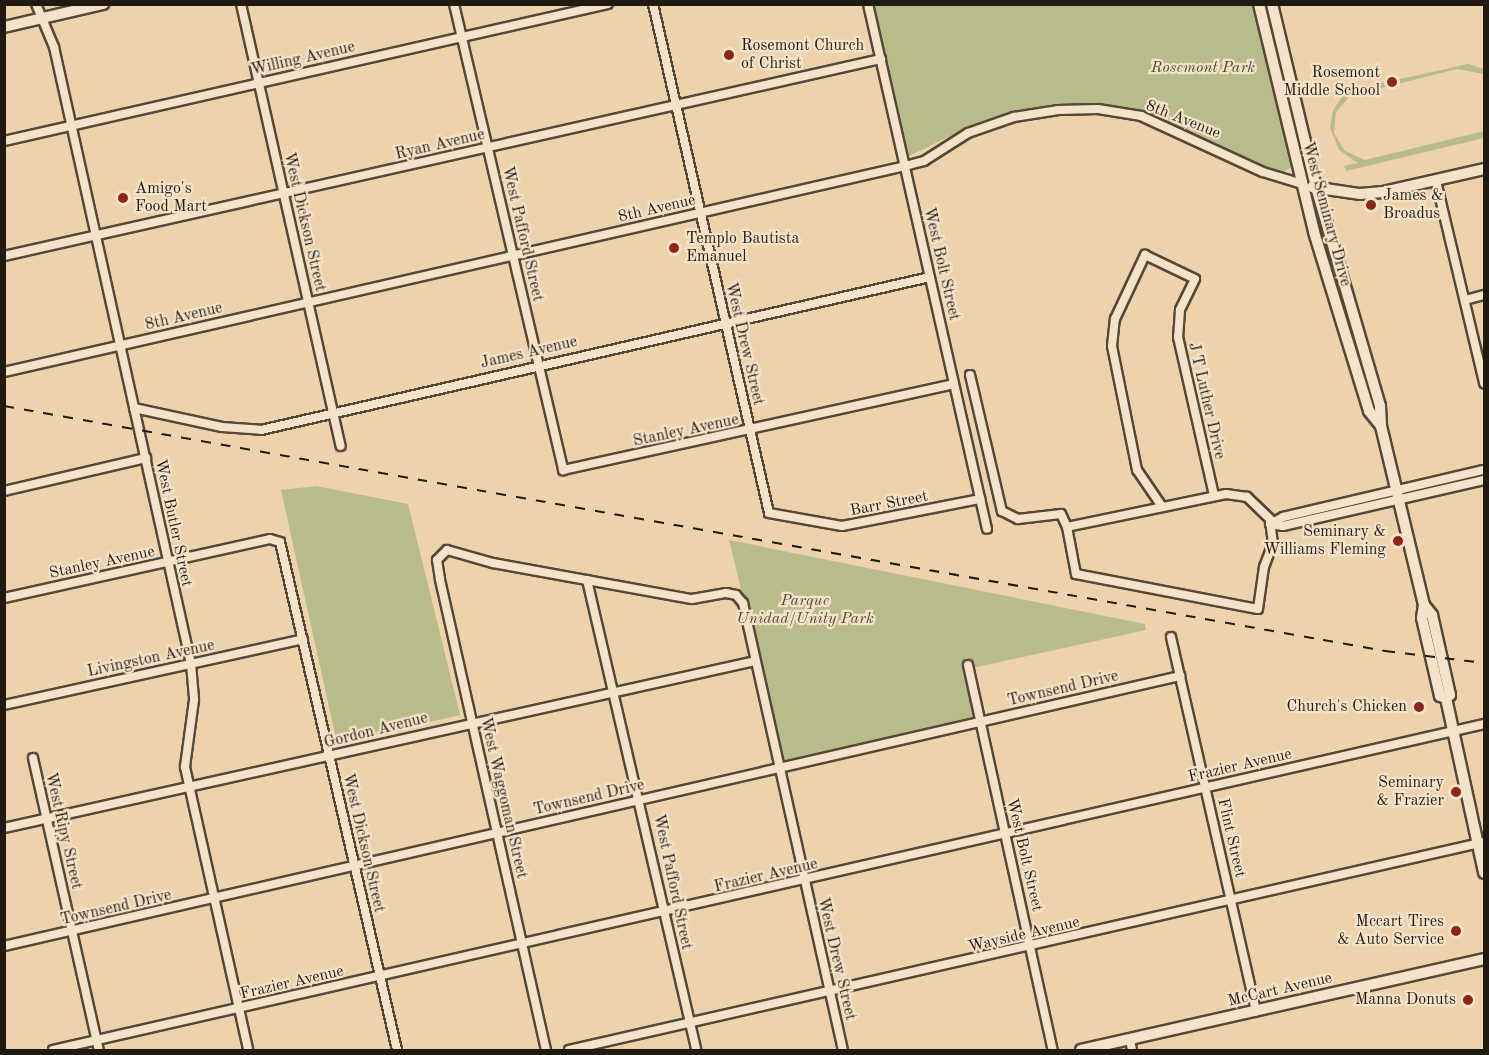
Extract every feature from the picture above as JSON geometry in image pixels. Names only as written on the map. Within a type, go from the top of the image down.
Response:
[{"type":"main road","points":[[4,27],[103,4]]},
{"type":"main road","name":"West Seminary Drive","points":[[1258,4],[1300,183],[1369,411],[1381,426]]},
{"type":"main road","name":"West Seminary Drive","points":[[1272,4],[1316,188],[1380,406],[1381,426],[1424,605],[1432,615],[1450,694],[1446,699],[1481,843],[1485,873]]},
{"type":"main road","points":[[1275,75],[1288,72]]},
{"type":"main road","points":[[1300,183],[1316,188],[1360,194],[1485,170]]},
{"type":"main road","name":"McCart Avenue","points":[[1081,1050],[1131,1045],[1256,1011],[1485,959]]},
{"type":"street","name":"West Butler Street","points":[[36,4],[54,47],[98,235],[190,664],[194,700],[186,748],[188,785],[248,1050]]},
{"type":"street","name":"West Dickson Street","points":[[241,4],[341,446]]},
{"type":"street","name":"West Pafford Street","points":[[454,4],[563,470]]},
{"type":"street","name":"Willing Avenue","points":[[4,141],[608,4]]},
{"type":"street","name":"West Drew Street","points":[[653,4],[769,513]]},
{"type":"street","name":"West Bolt Street","points":[[868,4],[987,529]]},
{"type":"street","name":"Ryan Avenue","points":[[4,256],[881,59]]},
{"type":"street","name":"8th Avenue","points":[[4,372],[905,166],[924,161],[968,133],[1014,117],[1098,109],[1159,123],[1263,172],[1300,183]]},
{"type":"street","points":[[1436,181],[1485,383]]},
{"type":"street","name":"J T Luther Drive","points":[[1161,505],[1137,470],[1112,346],[1115,319],[1145,255],[1195,279],[1180,310],[1178,338],[1214,496]]},
{"type":"street","name":"James Avenue","points":[[134,408],[243,430],[261,430],[930,277]]},
{"type":"street","points":[[1464,300],[1485,295]]},
{"type":"street","points":[[970,375],[1002,511],[1018,519],[1055,513],[1064,517],[1076,574],[1258,609],[1264,567],[1273,544],[1270,524],[1263,510],[1247,497],[1214,496],[1161,505],[1067,527]]},
{"type":"street","name":"Stanley Avenue","points":[[563,470],[750,431],[954,384]]},
{"type":"street","points":[[4,491],[146,458]]},
{"type":"street","points":[[1270,524],[1282,526],[1353,511],[1485,470]]},
{"type":"street","points":[[1270,524],[1283,517],[1351,501],[1485,480]]},
{"type":"street","name":"Barr Street","points":[[769,513],[842,526],[980,499]]},
{"type":"street","points":[[1351,501],[1353,511]]},
{"type":"street","name":"West Dickson Street","points":[[276,539],[283,549],[396,1050]]},
{"type":"street","name":"Stanley Avenue","points":[[4,598],[276,539]]},
{"type":"street","name":"West Waggoman Street","points":[[546,1050],[437,560],[441,552],[447,550],[493,563],[587,580]]},
{"type":"street","name":"West Pafford Street","points":[[587,580],[640,800],[696,1050]]},
{"type":"street","name":"West Drew Street","points":[[587,580],[692,599],[736,595],[746,612],[755,661],[843,1050]]},
{"type":"street","name":"Flint Street","points":[[1172,637],[1256,1011]]},
{"type":"street","name":"Livingston Avenue","points":[[4,705],[303,639]]},
{"type":"street","name":"Gordon Avenue","points":[[4,828],[188,785],[330,756],[472,721],[755,661]]},
{"type":"street","name":"West Bolt Street","points":[[968,665],[1053,1050]]},
{"type":"street","name":"Townsend Drive","points":[[4,946],[355,868],[497,833],[1180,676]]},
{"type":"street","name":"Frazier Avenue","points":[[53,1050],[664,914],[1005,833],[1485,724]]},
{"type":"street","name":"West Ripy Street","points":[[33,758],[99,1050]]},
{"type":"street","name":"Wayside Avenue","points":[[568,1050],[1030,948],[1231,899],[1481,843]]},
{"type":"green space","name":"Rosemont Park","points":[[874,5],[1254,5],[1292,167],[1281,173],[1155,116],[1089,104],[1014,111],[979,122],[909,156]]},
{"type":"green space","points":[[1468,64],[1484,69],[1484,74],[1457,69],[1350,96],[1336,112],[1334,133],[1345,151],[1365,160],[1484,131],[1484,138],[1346,171],[1344,166],[1358,163],[1339,150],[1330,128],[1333,110],[1343,96],[1359,88]]},
{"type":"green space","points":[[316,486],[408,504],[460,715],[337,743],[281,490]]},
{"type":"green space","name":"Parque Unidad/Unity Park","points":[[729,540],[1145,624],[1146,630],[963,670],[974,720],[783,763]]},
{"type":"railway","points":[[4,406],[1385,651],[1484,663]]},
{"type":"place","name":"Rosemont Church of Christ","points":[[729,55]]},
{"type":"place","name":"Rosemont Middle School","points":[[1392,82]]},
{"type":"place","name":"Amigo's Food Mart","points":[[123,198]]},
{"type":"place","name":"James & Broadus","points":[[1371,205]]},
{"type":"place","name":"Templo Bautista Emanuel","points":[[674,248]]},
{"type":"place","name":"Seminary & Williams Fleming","points":[[1398,541]]},
{"type":"place","name":"Church's Chicken","points":[[1419,707]]},
{"type":"place","name":"Seminary & Frazier","points":[[1456,792]]},
{"type":"place","name":"Mccart Tires & Auto Service","points":[[1456,931]]},
{"type":"place","name":"Manna Donuts","points":[[1468,1000]]}]
